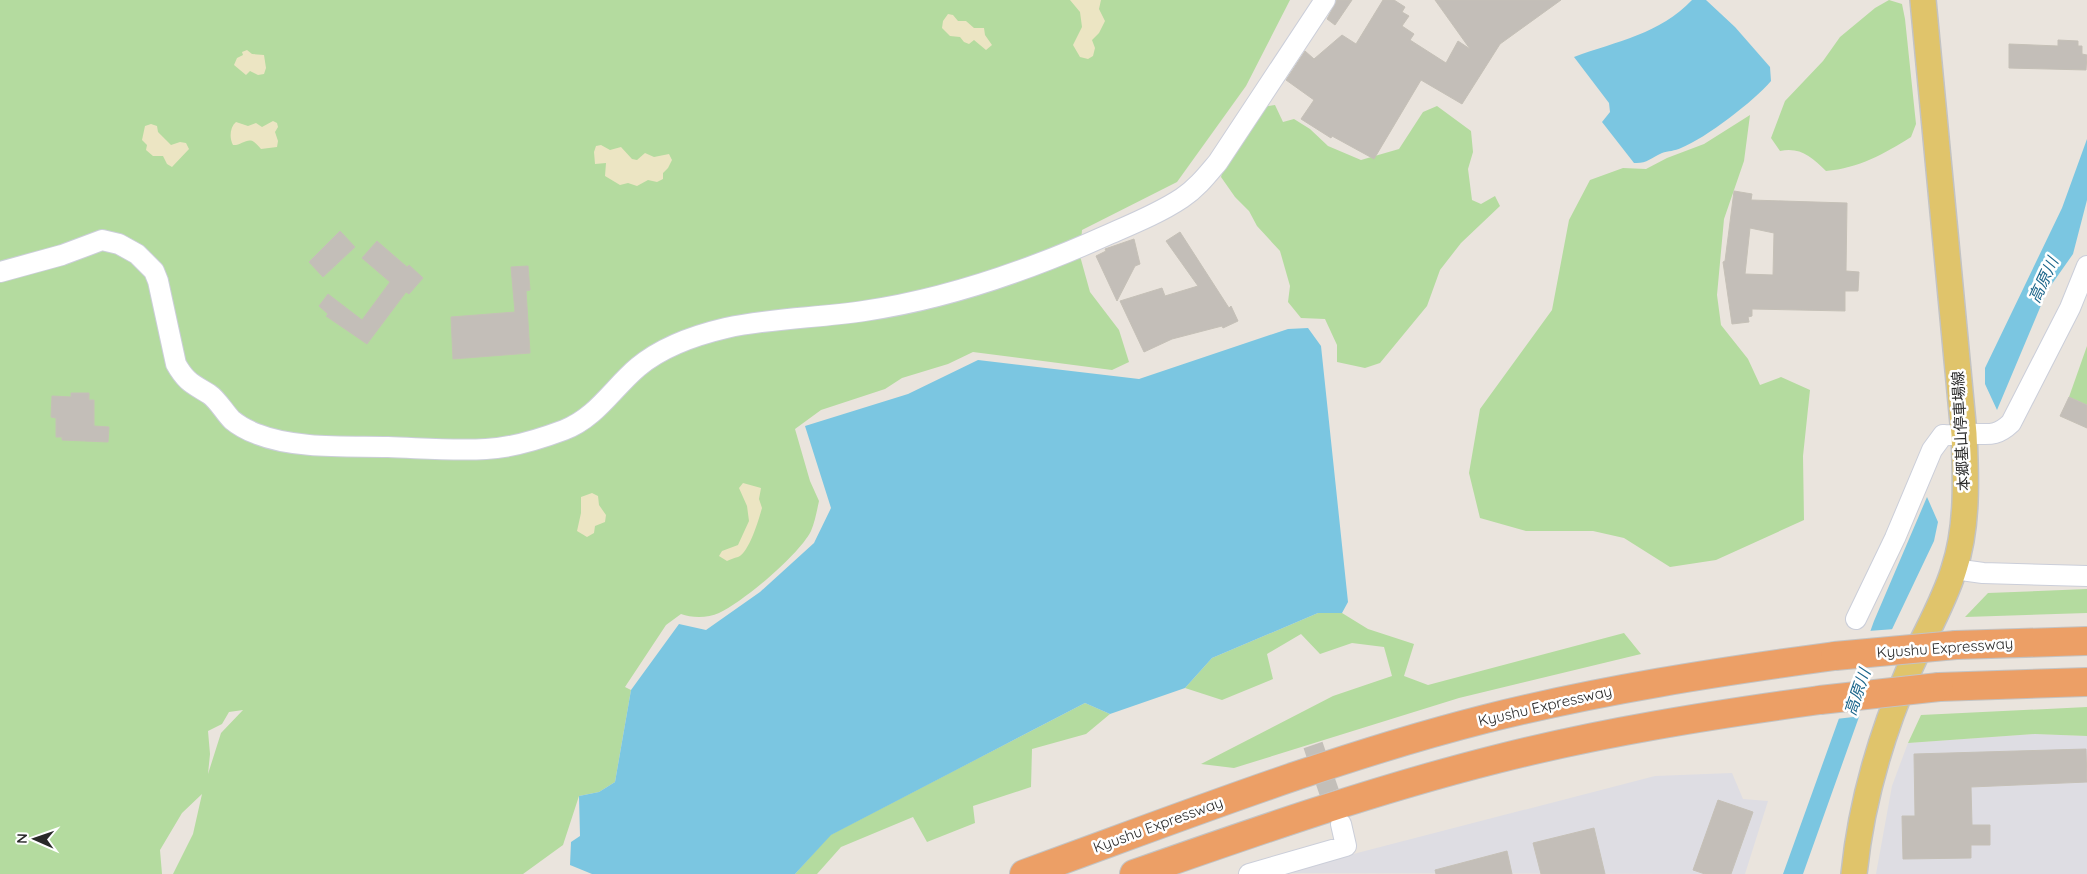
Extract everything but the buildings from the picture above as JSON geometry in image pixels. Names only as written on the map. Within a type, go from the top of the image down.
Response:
[{"type":"highway","name":"Kyushu Expressway","points":[[1024,874],[1241,795],[1384,748],[1485,719],[1591,695],[1699,675],[1835,656],[1956,645],[2087,641]]},
{"type":"highway","points":[[1134,874],[1394,787],[1497,759],[1599,735],[1706,715],[1939,687],[2087,682]]},
{"type":"main road","name":"本郷基山停車場線","points":[[1854,874],[1856,848],[1869,785],[1884,733],[1954,570],[1961,534],[1965,492],[1964,434],[1923,0]]},
{"type":"street","points":[[0,272],[102,240],[119,244],[137,254],[147,262],[158,282],[176,364],[182,375],[195,388],[210,395],[233,421],[258,434],[295,442],[359,446],[487,449],[511,446],[565,430],[583,420],[607,400],[637,367],[664,349],[726,328],[926,301],[1061,256],[1141,220],[1182,198],[1200,184],[1218,162],[1325,0]]},
{"type":"street","points":[[1856,620],[1895,538],[1932,450],[1943,435],[1986,436],[2002,432],[2011,422],[2070,308],[2087,266]]},
{"type":"street","points":[[1954,570],[1983,573],[2087,576]]},
{"type":"street","points":[[1249,874],[1346,846],[1341,824]]},
{"type":"shaded area","points":[[2035,734],[2087,736],[2087,874],[1876,874],[1892,786],[1908,743]]},
{"type":"shaded area","points":[[1732,773],[1743,799],[1768,801],[1745,874],[1280,873],[1655,776]]},
{"type":"green space","points":[[0,0],[1290,0],[1246,86],[1177,182],[1082,230],[1080,256],[1090,292],[1119,330],[1129,362],[1112,370],[973,352],[948,364],[902,378],[885,389],[821,410],[795,429],[810,481],[819,501],[815,520],[805,541],[770,577],[729,607],[715,615],[705,617],[681,614],[666,625],[625,687],[631,690],[615,782],[599,792],[579,796],[563,845],[523,874],[173,874],[193,834],[202,794],[182,813],[160,850],[162,874],[0,874]],"holes":[[[243,710],[221,733],[208,774],[210,754],[208,731],[222,724],[229,712]]]},
{"type":"green space","points":[[1889,0],[1902,4],[1905,19],[1916,124],[1911,137],[1871,159],[1849,167],[1826,171],[1805,154],[1794,150],[1780,151],[1771,138],[1785,101],[1823,61],[1840,37],[1875,8]]},
{"type":"green space","points":[[1275,105],[1283,122],[1294,119],[1310,129],[1328,146],[1361,160],[1399,149],[1423,112],[1437,106],[1471,131],[1473,152],[1468,169],[1472,200],[1481,204],[1495,196],[1500,206],[1461,243],[1440,270],[1427,306],[1380,363],[1365,368],[1337,362],[1337,345],[1325,319],[1301,318],[1288,302],[1290,286],[1280,251],[1257,226],[1249,211],[1235,197],[1221,177],[1224,166],[1262,107]]},
{"type":"green space","points":[[1750,115],[1744,161],[1724,219],[1717,295],[1721,325],[1748,359],[1760,385],[1781,377],[1810,390],[1803,456],[1804,520],[1716,560],[1670,567],[1624,538],[1593,531],[1526,531],[1480,518],[1469,473],[1480,409],[1552,310],[1569,220],[1590,180],[1623,168],[1646,169],[1667,158],[1704,144]]},
{"type":"green space","points":[[2087,346],[2087,405],[2069,397]]},
{"type":"green space","points":[[2087,589],[2087,613],[1965,617],[1988,593]]},
{"type":"green space","points":[[1318,613],[1342,613],[1368,629],[1414,644],[1404,676],[1428,685],[1624,633],[1641,654],[1459,698],[1234,768],[1201,764],[1333,696],[1392,676],[1384,647],[1352,643],[1320,654],[1301,634],[1267,654],[1273,679],[1222,700],[1185,688],[1212,658]]},
{"type":"green space","points":[[1085,703],[1110,714],[1086,734],[1032,749],[1031,787],[973,806],[975,823],[927,842],[913,817],[841,847],[817,874],[795,874],[830,835]]},
{"type":"green space","points":[[2087,707],[2087,736],[2035,734],[1908,743],[1921,715]]},
{"type":"sand","points":[[1070,0],[1101,0],[1099,9],[1105,21],[1099,33],[1092,40],[1095,48],[1093,56],[1088,59],[1080,57],[1073,45],[1082,27],[1080,12]]},
{"type":"sand","points":[[948,14],[953,15],[958,21],[966,21],[974,28],[984,28],[985,35],[992,45],[986,50],[974,40],[969,44],[960,37],[950,36],[942,28],[943,21]]},
{"type":"sand","points":[[247,50],[252,54],[264,55],[266,68],[264,74],[258,75],[250,71],[246,75],[234,65],[237,58],[243,55],[242,52]]},
{"type":"sand","points":[[273,121],[277,123],[278,127],[275,132],[278,141],[277,147],[261,149],[249,140],[233,145],[231,133],[232,127],[236,122],[248,126],[256,123],[262,127]]},
{"type":"sand","points":[[151,124],[157,126],[158,132],[171,145],[180,142],[186,143],[189,149],[172,167],[167,164],[163,156],[153,156],[146,150],[147,145],[142,140],[145,126]]},
{"type":"sand","points":[[601,145],[610,150],[621,147],[632,159],[637,160],[645,153],[654,157],[669,154],[672,160],[663,173],[663,179],[657,182],[648,180],[637,186],[628,183],[620,185],[605,176],[606,163],[595,164],[594,152],[596,146]]},
{"type":"sand","points":[[743,483],[761,488],[759,499],[762,508],[759,520],[746,549],[738,557],[727,561],[719,556],[722,551],[738,545],[749,521],[747,506],[739,488]]},
{"type":"sand","points":[[592,493],[598,496],[599,505],[606,515],[605,522],[595,526],[594,533],[587,537],[577,531],[581,513],[581,497]]},
{"type":"water","points":[[1692,0],[1706,0],[1735,27],[1770,67],[1771,81],[1742,108],[1703,136],[1679,149],[1662,153],[1645,162],[1634,163],[1602,122],[1610,112],[1609,103],[1574,57],[1652,29],[1680,12]]},
{"type":"water","name":"高原川","points":[[2087,139],[2087,200],[2073,254],[2047,291],[1997,410],[1985,384],[1985,368],[2062,208]]},
{"type":"water","points":[[1308,328],[1321,346],[1348,602],[1342,613],[1318,613],[1212,658],[1185,688],[1110,714],[1085,703],[831,835],[795,874],[592,874],[570,865],[571,842],[580,836],[579,796],[599,792],[615,782],[631,690],[679,624],[706,630],[760,592],[814,543],[831,508],[805,426],[908,394],[978,360],[1139,379],[1288,329]]},
{"type":"water","name":"高原川","points":[[1927,497],[1938,522],[1934,541],[1885,644],[1803,874],[1783,874],[1874,621]]},
{"type":"pier","points":[[1895,629],[1862,716],[1836,719],[1868,631]]},
{"type":"tunnel","points":[[1313,745],[1338,818]]}]
